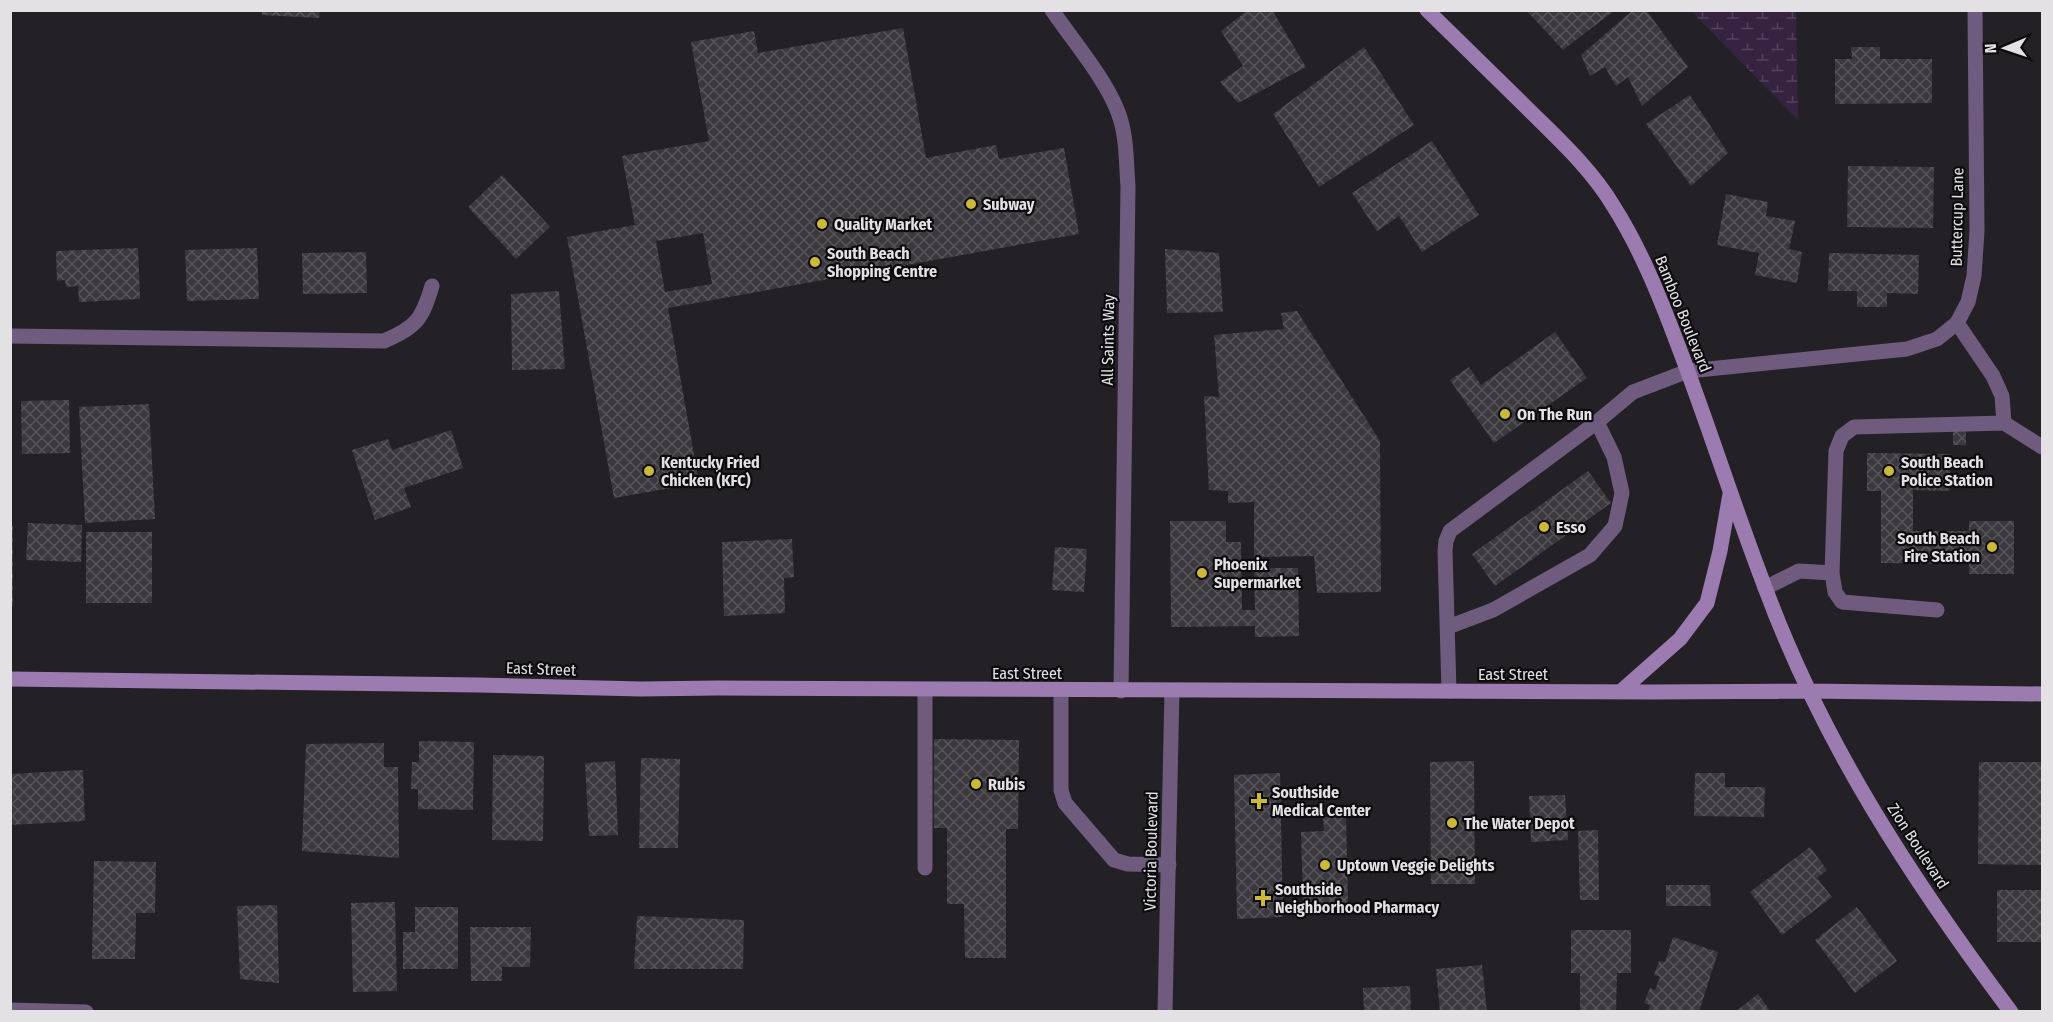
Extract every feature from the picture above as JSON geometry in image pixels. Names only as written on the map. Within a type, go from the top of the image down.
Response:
[{"type":"main road","name":"Bamboo Boulevard","points":[[1428,10],[1562,142],[1602,188],[1627,229],[1659,296],[1765,588],[1808,691]]},
{"type":"main road","points":[[1620,692],[1680,639],[1707,603],[1720,550],[1730,492]]},
{"type":"main road","name":"East Street","points":[[10,679],[641,689],[1808,691],[2043,694]]},
{"type":"main road","name":"Zion Boulevard","points":[[1808,691],[1849,769],[1893,843],[1964,948],[2011,1011]]},
{"type":"street","name":"All Saints Way","points":[[1052,10],[1108,91],[1118,113],[1124,136],[1128,186],[1121,691]]},
{"type":"street","name":"Buttercup Lane","points":[[1449,692],[1445,551],[1450,531],[1597,422],[1633,392],[1688,371],[1907,349],[1937,339],[1957,322],[1968,302],[1976,256],[1975,10]]},
{"type":"street","points":[[10,336],[384,341],[404,332],[424,313],[432,286]]},
{"type":"street","points":[[1957,322],[1994,376],[2002,396],[2004,423]]},
{"type":"street","points":[[1448,627],[1493,610],[1590,555],[1615,526],[1622,493],[1614,457],[1597,422]]},
{"type":"street","points":[[1937,610],[1842,602],[1835,592],[1832,573],[1836,451],[1842,436],[1854,427],[2004,423],[2043,447]]},
{"type":"street","points":[[1765,588],[1800,572],[1832,573]]},
{"type":"street","points":[[925,690],[925,868]]},
{"type":"street","points":[[1061,691],[1061,790],[1065,803],[1114,860],[1128,864],[1168,865]]},
{"type":"street","name":"Victoria Boulevard","points":[[1165,1011],[1172,691]]},
{"type":"street","points":[[10,1010],[86,1011]]},
{"type":"green space","points":[[1691,11],[1796,11],[1798,120]]},
{"type":"building","points":[[262,10],[320,10],[319,18],[262,15]]},
{"type":"building","points":[[1248,10],[1272,10],[1306,67],[1238,103],[1220,82],[1243,66],[1221,31]]},
{"type":"building","points":[[1526,10],[1615,10],[1563,50]]},
{"type":"building","points":[[1633,10],[1646,10],[1688,67],[1642,106],[1628,77],[1616,86],[1605,67],[1590,76],[1581,55]]},
{"type":"building","name":"South Beach Shopping Centre","points":[[903,28],[926,158],[996,145],[999,159],[1064,148],[1079,234],[668,308],[699,483],[614,498],[567,237],[635,225],[622,156],[709,141],[691,42],[754,31],[758,53]],"holes":[[[703,233],[712,284],[665,292],[656,241]]]},
{"type":"building","points":[[1364,47],[1414,125],[1319,187],[1273,114]]},
{"type":"building","points":[[1851,47],[1880,47],[1880,59],[1932,59],[1932,103],[1835,104],[1835,59],[1852,59]]},
{"type":"building","points":[[1690,95],[1728,153],[1691,186],[1646,124]]},
{"type":"building","points":[[1432,141],[1479,215],[1422,252],[1399,216],[1377,231],[1352,193]]},
{"type":"building","points":[[1848,166],[1934,167],[1933,228],[1847,227]]},
{"type":"building","points":[[502,175],[550,227],[516,259],[468,207]]},
{"type":"building","points":[[1726,194],[1768,202],[1766,216],[1795,221],[1789,249],[1802,252],[1797,283],[1755,275],[1759,253],[1717,245]]},
{"type":"building","points":[[138,248],[140,299],[79,302],[78,286],[66,287],[65,280],[57,281],[56,251]]},
{"type":"building","points":[[257,248],[259,299],[187,301],[185,250]]},
{"type":"building","points":[[1165,249],[1219,253],[1223,312],[1167,313]]},
{"type":"building","points":[[366,252],[367,293],[303,294],[302,253]]},
{"type":"building","points":[[1829,253],[1919,255],[1918,294],[1887,293],[1887,307],[1857,307],[1857,291],[1828,291]]},
{"type":"building","points":[[559,291],[565,369],[512,370],[511,294]]},
{"type":"building","points":[[1297,311],[1380,441],[1381,592],[1317,593],[1314,556],[1254,557],[1254,502],[1228,503],[1228,491],[1209,490],[1204,396],[1219,397],[1214,335],[1284,329],[1281,313]]},
{"type":"building","name":"On The Run","points":[[1555,332],[1587,378],[1494,443],[1450,380],[1469,367],[1481,385]]},
{"type":"building","points":[[69,400],[70,453],[22,454],[21,401]]},
{"type":"building","points":[[149,404],[155,519],[85,523],[79,407]]},
{"type":"building","points":[[1953,428],[1966,429],[1966,445],[1953,445]]},
{"type":"building","points":[[451,430],[463,468],[404,488],[411,507],[375,520],[352,450],[388,439],[392,450]]},
{"type":"building","points":[[1867,453],[1950,454],[1950,491],[1913,490],[1913,531],[1969,531],[1969,521],[2014,521],[2014,574],[1969,574],[1969,564],[1881,563],[1881,491],[1867,491]]},
{"type":"building","name":"Esso","points":[[1588,471],[1611,503],[1495,586],[1472,554]]},
{"type":"building","points":[[1170,521],[1226,521],[1226,542],[1241,542],[1242,610],[1255,610],[1254,568],[1298,568],[1299,636],[1255,637],[1255,626],[1171,627]]},
{"type":"building","points":[[28,523],[82,525],[81,562],[26,560]]},
{"type":"building","points":[[10,526],[13,526],[13,606],[10,606]]},
{"type":"building","points":[[86,532],[152,532],[152,603],[86,603]]},
{"type":"building","points":[[792,539],[794,577],[784,578],[785,613],[724,616],[722,542]]},
{"type":"building","points":[[1055,547],[1087,549],[1084,592],[1052,590]]},
{"type":"building","points":[[934,739],[1019,740],[1018,829],[1006,829],[1006,958],[965,958],[964,904],[947,904],[947,828],[934,828]]},
{"type":"building","points":[[419,741],[474,742],[473,810],[418,809],[418,789],[411,789],[412,762],[419,762]]},
{"type":"building","points":[[384,743],[384,767],[398,767],[399,858],[302,851],[306,744]]},
{"type":"building","points":[[493,755],[544,756],[543,841],[492,840]]},
{"type":"building","points":[[641,758],[680,759],[678,848],[639,848]]},
{"type":"building","points":[[615,761],[618,835],[589,836],[585,763]]},
{"type":"building","points":[[1474,761],[1475,884],[1431,884],[1430,762]]},
{"type":"building","points":[[1979,762],[2042,762],[2042,865],[1978,864]]},
{"type":"building","points":[[83,770],[85,821],[10,825],[10,774]]},
{"type":"building","points":[[1280,773],[1283,917],[1237,919],[1234,775]]},
{"type":"building","points":[[1695,773],[1725,773],[1725,787],[1765,787],[1764,817],[1694,816]]},
{"type":"building","points":[[1565,795],[1568,840],[1531,842],[1529,796]]},
{"type":"building","points":[[1323,817],[1346,817],[1348,903],[1303,905],[1301,832],[1324,831]]},
{"type":"building","points":[[1598,830],[1599,900],[1580,900],[1578,831]]},
{"type":"building","points":[[1810,847],[1827,870],[1817,878],[1832,897],[1782,935],[1750,892]]},
{"type":"building","points":[[94,861],[156,862],[155,913],[136,913],[135,959],[92,959]]},
{"type":"building","points":[[1666,885],[1710,885],[1711,906],[1666,906]]},
{"type":"building","points":[[1997,890],[2042,890],[2042,942],[1997,942]]},
{"type":"building","points":[[395,902],[397,991],[353,992],[351,903]]},
{"type":"building","points":[[277,905],[279,983],[240,979],[237,906]]},
{"type":"building","points":[[415,907],[458,907],[458,969],[403,969],[403,932],[415,932]]},
{"type":"building","points":[[1857,907],[1897,961],[1855,993],[1815,940]]},
{"type":"building","points":[[637,916],[744,920],[743,969],[634,969]]},
{"type":"building","points":[[470,927],[531,927],[530,967],[502,967],[502,981],[471,981]]},
{"type":"building","points":[[1571,930],[1631,930],[1631,973],[1617,973],[1616,1012],[1580,1012],[1580,973],[1571,973]]},
{"type":"building","points":[[1673,937],[1718,952],[1699,1012],[1648,1012],[1650,1005],[1644,1003],[1650,988],[1655,990],[1660,977],[1654,975],[1659,961],[1665,962]]},
{"type":"building","points":[[1482,965],[1487,1012],[1440,1012],[1436,969]]},
{"type":"building","points":[[1410,986],[1411,1012],[1364,1012],[1363,988]]},
{"type":"building","points":[[1758,994],[1771,1012],[1735,1012]]},
{"type":"place","name":"Subway","points":[[971,204]]},
{"type":"place","name":"Quality Market","points":[[822,224]]},
{"type":"place","name":"South Beach Shopping Centre","points":[[815,262]]},
{"type":"place","name":"On The Run","points":[[1505,414]]},
{"type":"place","name":"Kentucky Fried Chicken (KFC)","points":[[649,471]]},
{"type":"place","name":"South Beach Police Station","points":[[1889,471]]},
{"type":"place","name":"Esso","points":[[1544,527]]},
{"type":"place","name":"South Beach Fire Station","points":[[1992,547]]},
{"type":"place","name":"Phoenix Supermarket","points":[[1202,573]]},
{"type":"place","name":"Rubis","points":[[976,784]]},
{"type":"place","name":"Southside Medical Center","points":[[1259,801]]},
{"type":"place","name":"The Water Depot","points":[[1452,823]]},
{"type":"place","name":"Uptown Veggie Delights","points":[[1325,865]]},
{"type":"place","name":"Southside Neighborhood Pharmacy","points":[[1263,898]]}]
